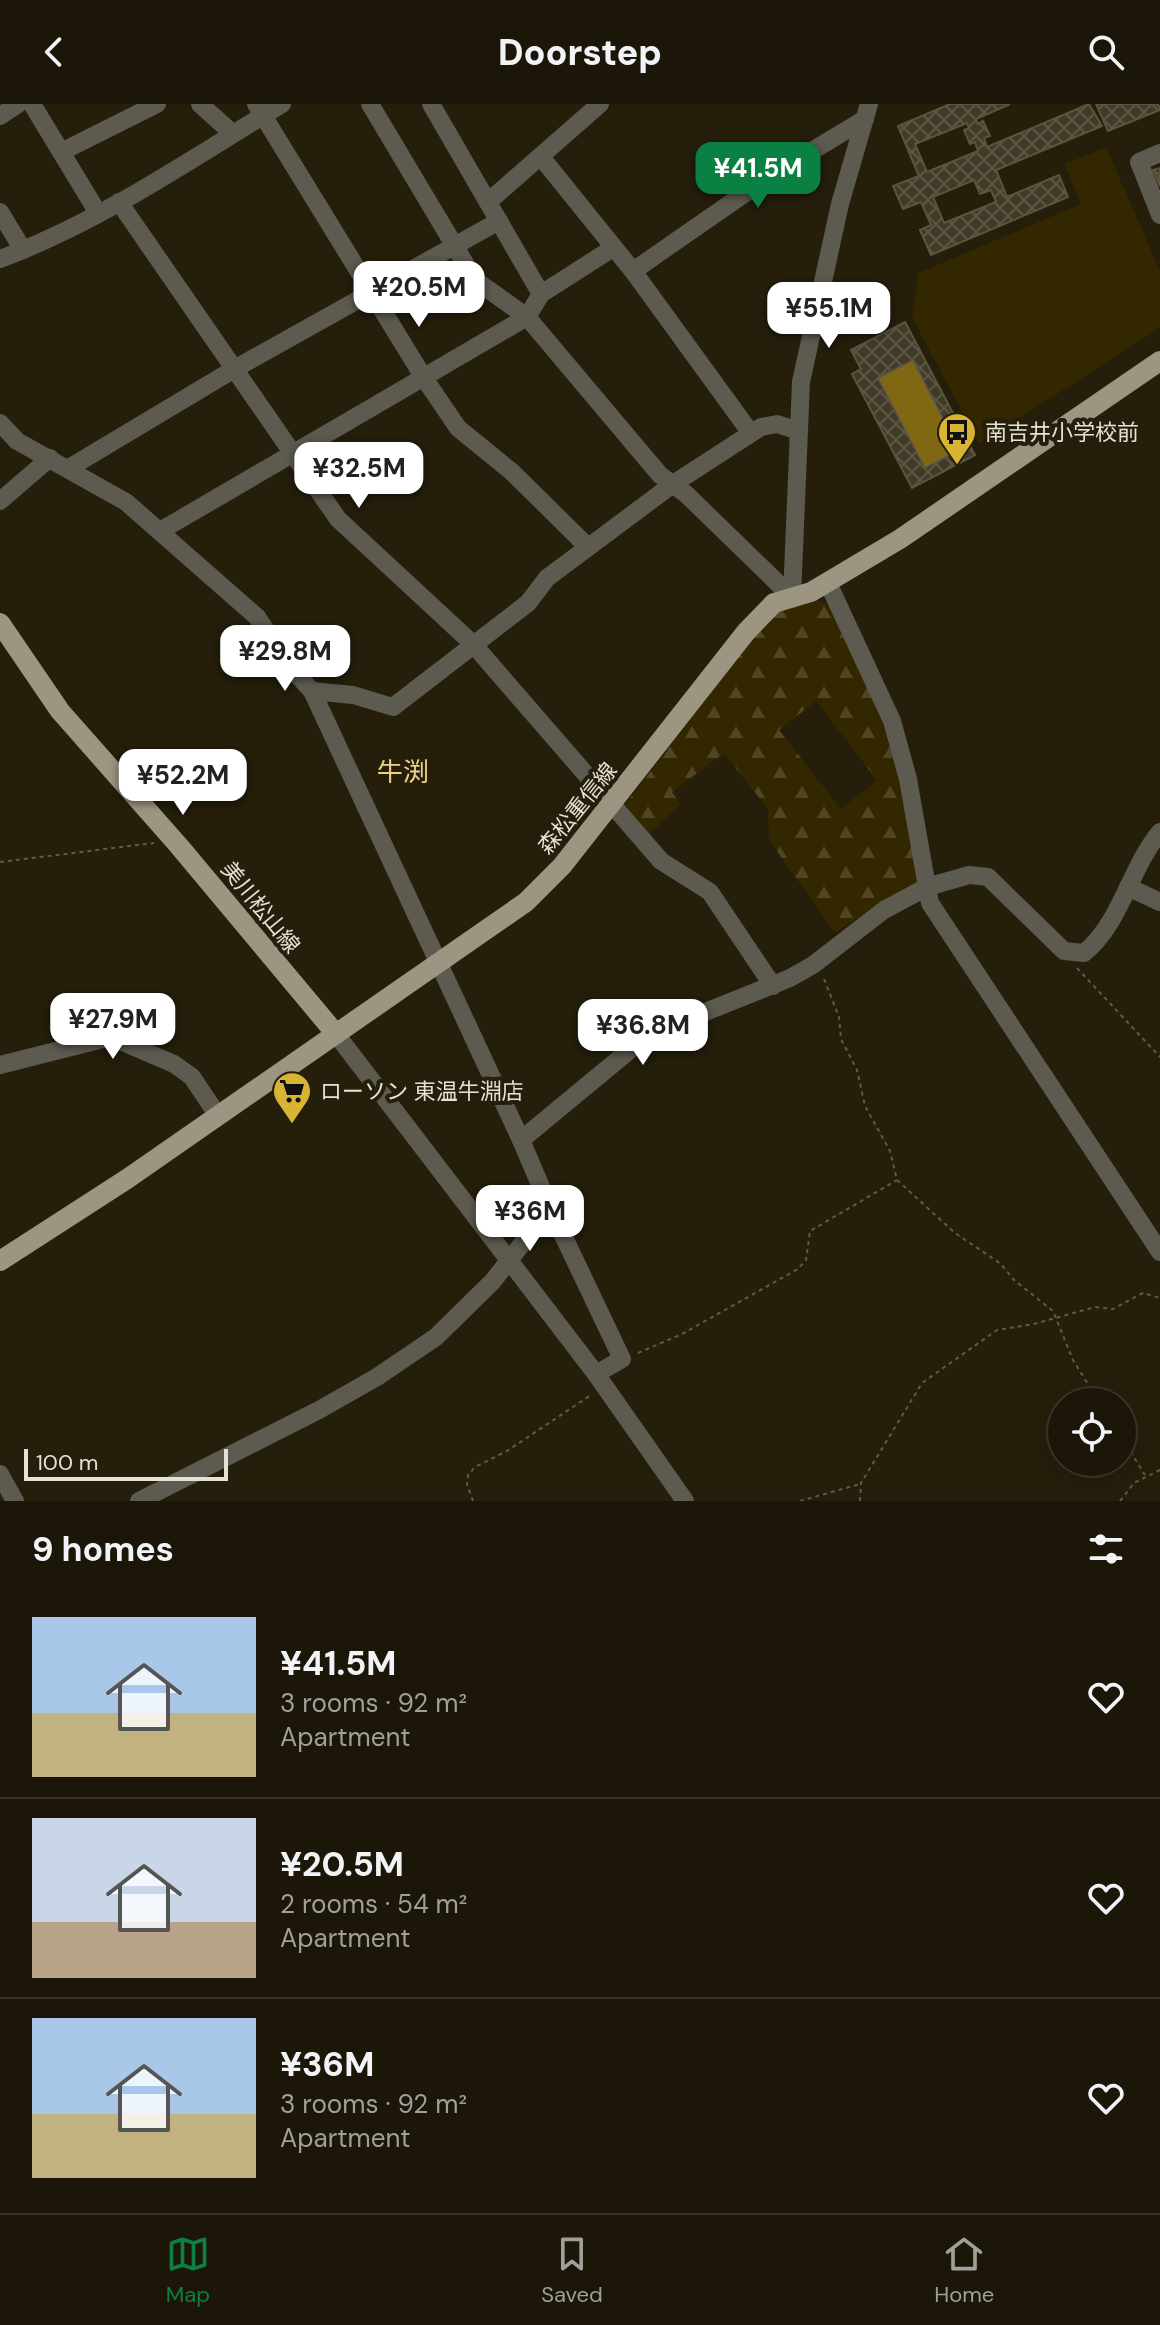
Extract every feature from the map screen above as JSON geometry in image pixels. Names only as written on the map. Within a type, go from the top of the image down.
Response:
[{"type":"main road","name":"森松重信線","points":[[0,1261],[218,1116],[526,902],[562,866],[762,613],[774,603],[828,583],[900,539],[1160,361]]},
{"type":"main road","name":"美川松山線","points":[[0,623],[60,711],[173,839],[336,1034]]},
{"type":"street","points":[[0,116],[18,104]]},
{"type":"street","points":[[32,104],[98,213]]},
{"type":"street","points":[[61,152],[157,104]]},
{"type":"street","points":[[200,104],[233,134]]},
{"type":"street","points":[[0,259],[119,202],[233,134],[260,110],[282,104]]},
{"type":"street","points":[[370,104],[475,280],[527,317],[660,475],[792,597]]},
{"type":"street","points":[[431,104],[541,294]]},
{"type":"street","points":[[488,202],[600,104]]},
{"type":"street","points":[[260,110],[424,378],[458,428],[512,472],[588,547]]},
{"type":"street","points":[[633,271],[867,111]]},
{"type":"street","points":[[792,597],[796,430],[801,382],[840,204],[867,111]]},
{"type":"street","points":[[1160,153],[1139,162],[1160,215]]},
{"type":"street","points":[[541,157],[633,271],[750,432]]},
{"type":"street","points":[[119,202],[338,519],[473,644],[610,807],[661,861],[710,892],[773,986]]},
{"type":"street","points":[[0,212],[23,250]]},
{"type":"street","points":[[69,468],[236,368],[452,244],[499,221]]},
{"type":"street","points":[[160,531],[527,317],[541,294],[613,248]]},
{"type":"street","points":[[0,423],[17,441],[126,502],[160,531],[257,617],[290,667],[312,691],[436,964],[622,1359],[600,1381]]},
{"type":"street","points":[[312,691],[353,695],[393,707],[528,603],[547,578],[673,484],[750,432],[777,424],[796,430]]},
{"type":"street","points":[[0,501],[50,458]]},
{"type":"street","points":[[828,583],[892,721],[908,779],[930,903],[1160,1252]]},
{"type":"street","points":[[521,1140],[631,1049],[655,1034],[773,986],[813,965],[884,910],[927,887],[969,875],[988,877],[1064,951],[1084,953],[1099,941],[1143,852],[1160,832]]},
{"type":"street","points":[[1128,887],[1160,902]]},
{"type":"street","points":[[336,1034],[600,1381],[685,1501]]},
{"type":"street","points":[[0,1065],[111,1037],[174,1064],[192,1077],[218,1116]]},
{"type":"street","points":[[139,1501],[377,1377],[436,1337],[493,1281],[550,1208]]},
{"type":"street","points":[[0,1474],[15,1501]]},
{"type":"path","points":[[0,862],[100,852],[173,839]]},
{"type":"path","points":[[1064,951],[1160,1057]]},
{"type":"path","points":[[813,965],[831,992],[842,1031],[841,1039],[857,1070],[865,1106],[890,1151],[897,1180],[955,1233],[1001,1264],[1014,1280],[1053,1311],[1073,1360],[1090,1388]]},
{"type":"path","points":[[622,1359],[682,1334],[798,1269],[806,1260],[810,1231],[897,1180]]},
{"type":"path","points":[[860,1501],[861,1483],[922,1383],[997,1330],[1056,1319],[1095,1307],[1118,1307],[1143,1293],[1160,1298]]},
{"type":"path","points":[[473,1501],[467,1484],[468,1475],[475,1467],[507,1451],[600,1381]]},
{"type":"path","points":[[1136,1461],[1145,1476]]},
{"type":"path","points":[[1120,1501],[1134,1483],[1160,1470]]},
{"type":"path","points":[[800,1501],[861,1483]]},
{"type":"green space","points":[[1106,147],[1160,271],[1160,328],[979,444],[912,317],[918,273],[1081,204],[1065,164]]},
{"type":"green space","points":[[815,600],[834,607],[883,725],[900,781],[918,883],[835,933],[769,840],[768,809],[724,753],[672,792],[681,804],[649,834],[623,807],[765,623],[780,611]],"holes":[[[816,701],[877,780],[841,809],[779,730]]]},
{"type":"shaded area","points":[[913,360],[959,450],[925,468],[878,378]]},
{"type":"building","points":[[950,104],[1010,104],[976,119],[978,124],[983,121],[990,136],[984,138],[987,147],[1089,104],[1102,126],[996,170],[1007,197],[1059,175],[1068,197],[931,255],[920,230],[931,225],[921,202],[903,209],[893,186],[919,176],[898,126]],"holes":[[[967,123],[969,128],[964,130],[970,144],[975,142],[978,151],[927,172],[915,144]],[[974,180],[980,194],[991,190],[996,202],[944,223],[933,197]]]},
{"type":"building","points":[[1096,104],[1158,104],[1160,110],[1108,131]]},
{"type":"building","points":[[1160,168],[1160,186],[1153,170]]},
{"type":"building","points":[[905,322],[975,455],[912,488],[852,374],[861,369],[851,350]],"holes":[[[913,360],[959,450],[925,468],[878,378]]]},
{"type":"place","name":"南吉井小学校前","points":[[957,466]]},
{"type":"place","name":"ローソン 東温牛淵店","points":[[292,1125]]},
{"type":"district","name":"牛渕","points":[[403,772]]}]
